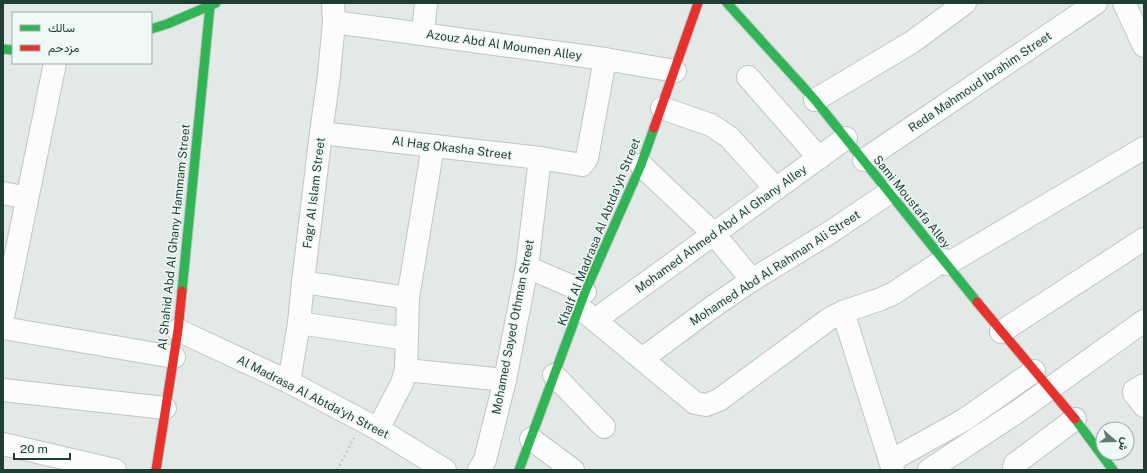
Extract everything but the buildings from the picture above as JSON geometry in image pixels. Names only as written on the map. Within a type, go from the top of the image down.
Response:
[{"type":"street","points":[[423,34],[426,3]]},
{"type":"street","name":"Khalf Al Madrasa Al Abtda'yh Street","points":[[519,470],[554,375],[587,306],[662,108],[698,3]]},
{"type":"street","name":"Sami Moustafa Alley","points":[[727,3],[815,100],[1001,332],[1075,419],[1113,470]]},
{"type":"street","name":"Reda Mahmoud Ibrahim Street","points":[[864,160],[1096,3]]},
{"type":"street","points":[[1124,3],[1144,46]]},
{"type":"street","points":[[815,100],[912,42],[960,4]]},
{"type":"street","points":[[152,29],[213,5]]},
{"type":"street","name":"Al Shahid Abd Al Ghany Hammam Street","points":[[156,470],[178,330],[213,5]]},
{"type":"street","name":"Azouz Abd Al Moumen Alley","points":[[334,12],[423,34],[605,59],[675,71]]},
{"type":"street","name":"Fagr Al Islam Street","points":[[289,382],[299,323],[329,75],[334,12]]},
{"type":"street","name":"Al Hag Okasha Street","points":[[321,133],[540,158],[582,165],[587,158],[605,59]]},
{"type":"street","points":[[3,317],[8,268],[27,198],[55,64]]},
{"type":"street","points":[[748,77],[819,158]]},
{"type":"street","points":[[662,108],[711,125],[729,137],[776,189]]},
{"type":"street","name":"Mohamed Ahmed Abd Al Ghany Alley","points":[[587,306],[714,234],[846,138]]},
{"type":"street","points":[[370,425],[402,383],[406,370],[408,298],[433,146]]},
{"type":"street","points":[[527,267],[587,306],[642,359],[691,400],[699,405],[706,405],[719,400],[829,319],[843,312],[882,299],[894,293],[945,262],[1144,148]]},
{"type":"street","name":"Mohamed Sayed Othman Street","points":[[479,470],[485,460],[505,380],[527,267],[540,158]]},
{"type":"street","points":[[641,165],[714,234],[752,280]]},
{"type":"street","points":[[3,192],[27,198]]},
{"type":"street","name":"Mohamed Abd Al Rahman Ali Street","points":[[642,359],[752,280],[829,233],[890,192]]},
{"type":"street","points":[[1001,332],[1144,239]]},
{"type":"street","points":[[303,282],[408,298]]},
{"type":"street","points":[[843,312],[891,466],[964,420],[1034,371]]},
{"type":"street","points":[[929,470],[1017,412],[1144,321]]},
{"type":"street","points":[[299,323],[406,339]]},
{"type":"street","points":[[3,328],[174,357]]},
{"type":"street","name":"Al Madrasa Al Abtda'yh Street","points":[[178,330],[289,382],[370,425],[445,470]]},
{"type":"street","points":[[406,370],[505,380]]},
{"type":"street","points":[[554,375],[604,427]]},
{"type":"street","points":[[3,390],[165,408]]},
{"type":"street","points":[[1014,469],[1015,464],[1075,419]]},
{"type":"street","points":[[531,439],[574,470]]},
{"type":"street","points":[[3,444],[114,470]]},
{"type":"path","points":[[336,470],[370,425]]},
{"type":"traffic: fast","points":[[152,29],[167,24],[216,3]]},
{"type":"traffic: fast","points":[[727,3],[815,100],[977,302]]},
{"type":"traffic: fast","points":[[182,291],[210,6]]},
{"type":"traffic: fast","points":[[3,49],[12,50]]},
{"type":"traffic: fast","points":[[519,470],[585,292],[641,165],[654,128]]},
{"type":"traffic: fast","points":[[1075,419],[1113,470]]},
{"type":"traffic: jam","points":[[654,128],[698,3]]},
{"type":"traffic: jam","points":[[156,470],[178,330],[182,291]]},
{"type":"traffic: jam","points":[[977,302],[1075,419]]}]
